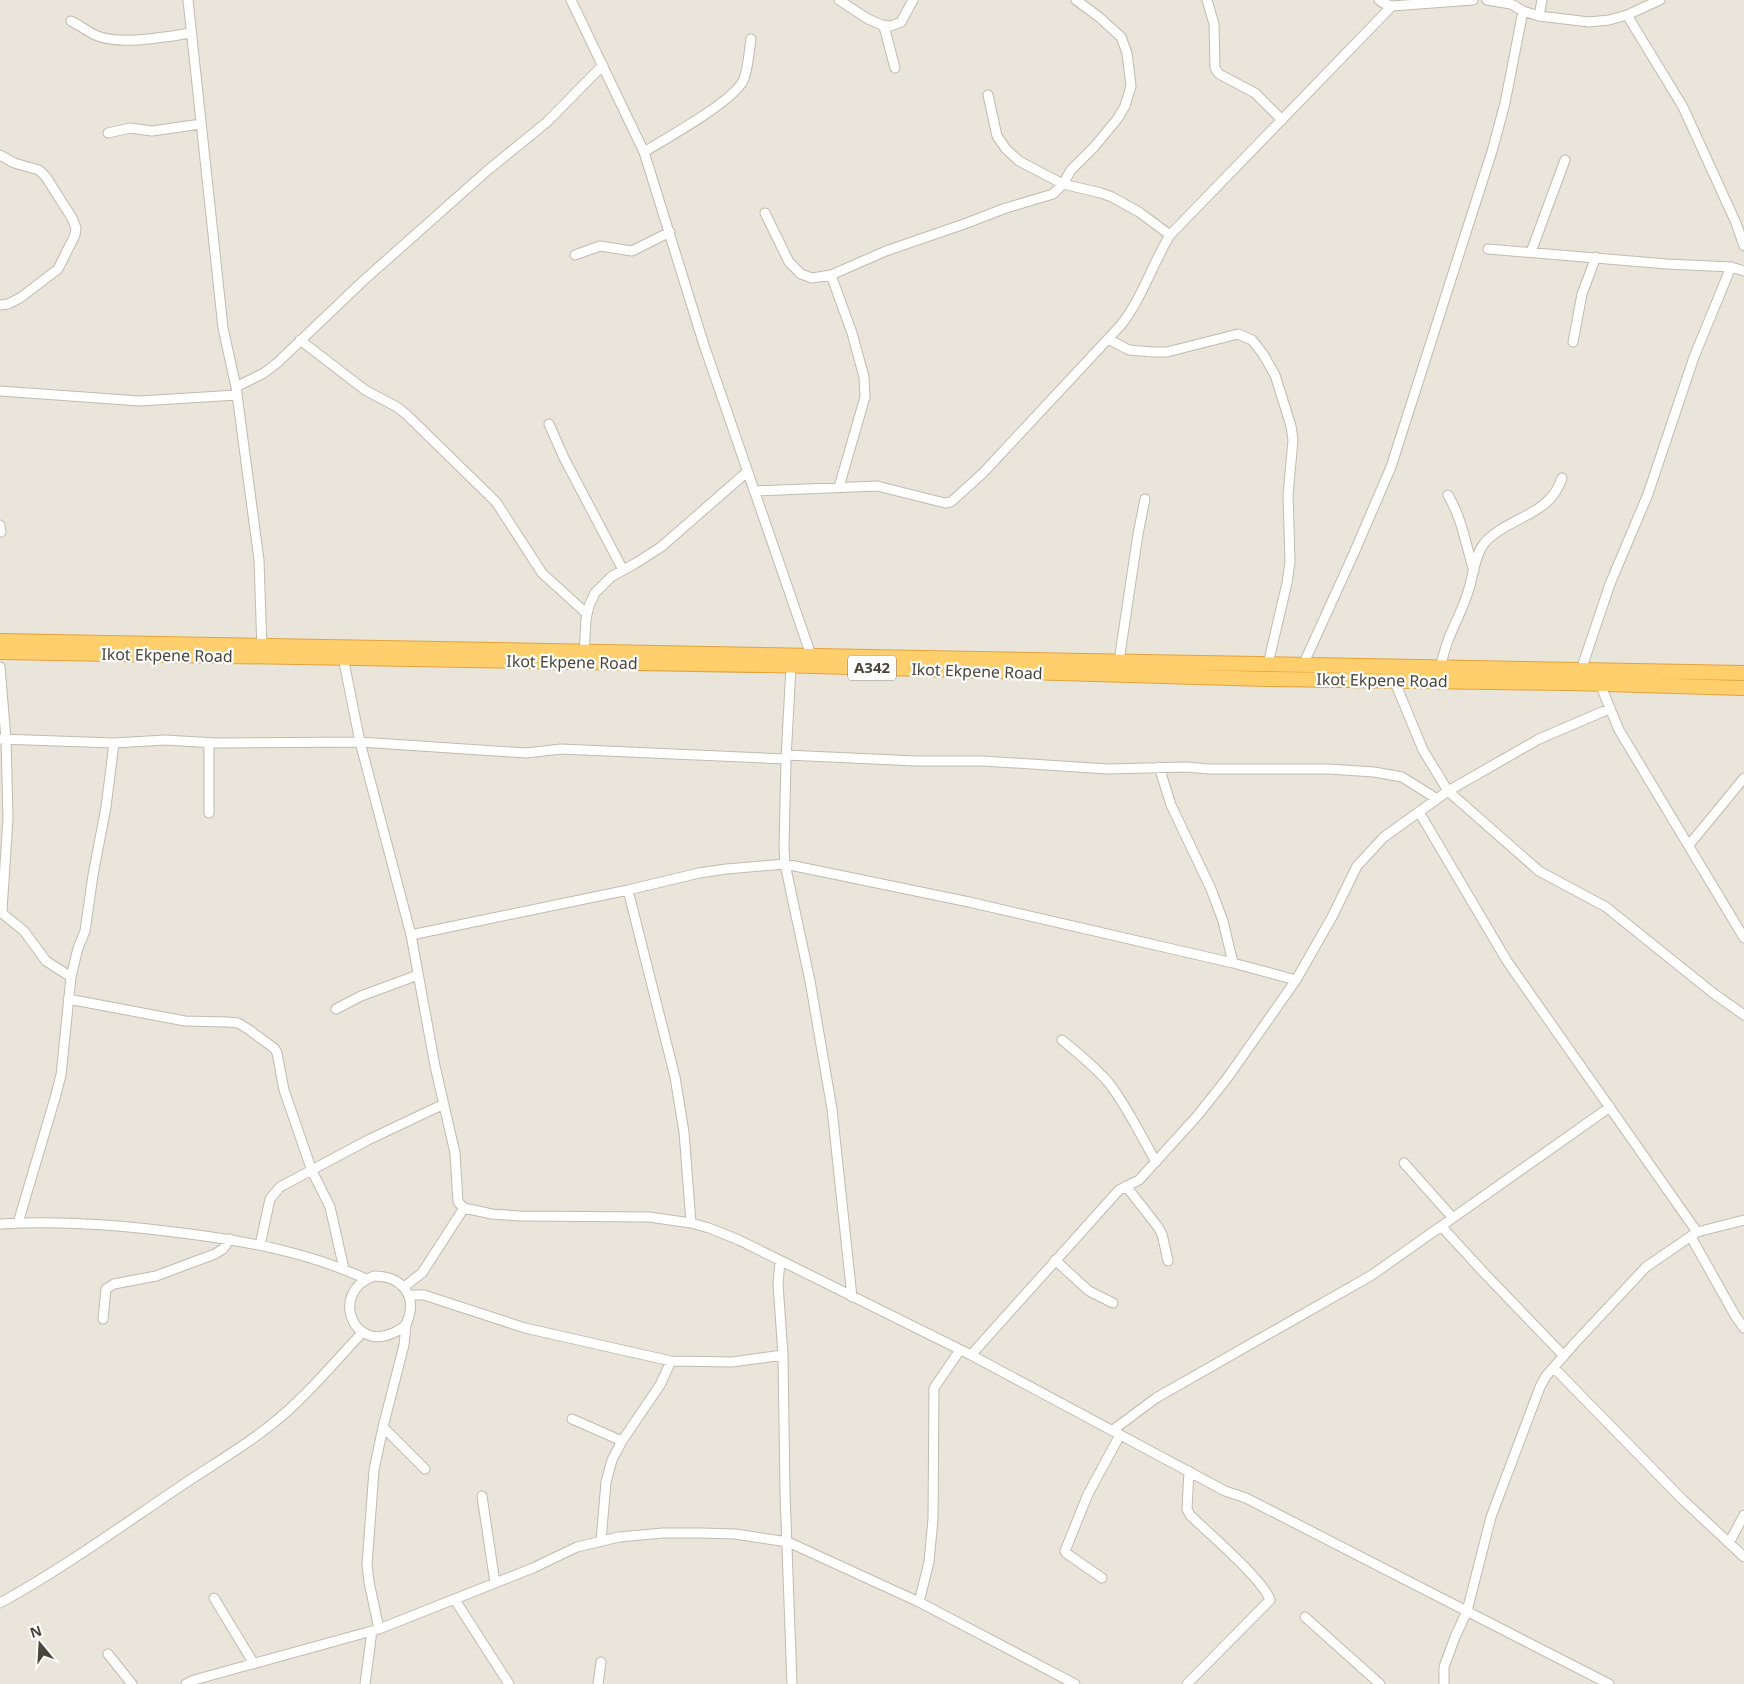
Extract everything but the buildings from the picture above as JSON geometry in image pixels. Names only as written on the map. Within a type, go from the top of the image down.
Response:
[{"type":"highway","name":"Ikot Ekpene Road","points":[[0,641],[343,657],[811,655],[1744,673]]},
{"type":"highway","name":"Ikot Ekpene Road","points":[[0,652],[262,652],[584,657],[791,666],[1266,679],[1744,688]]},
{"type":"street","points":[[188,0],[223,328],[236,391],[259,560],[262,652]]},
{"type":"street","points":[[571,0],[644,152],[704,345],[811,655]]},
{"type":"street","points":[[839,0],[868,19],[891,26],[901,22],[913,0]]},
{"type":"street","points":[[766,213],[793,268],[801,274],[812,278],[831,275],[886,251],[1003,209],[1052,194],[1063,184],[1071,170],[1095,146],[1118,118],[1125,106],[1132,86],[1127,53],[1121,37],[1076,0]]},
{"type":"street","points":[[1207,0],[1214,24],[1216,68],[1218,74],[1255,93],[1282,120]]},
{"type":"street","points":[[1380,0],[1392,6],[1438,1],[1473,0]]},
{"type":"street","points":[[1487,0],[1511,4],[1523,11],[1539,16],[1589,22],[1609,20],[1627,15],[1660,0]]},
{"type":"street","points":[[1539,16],[1542,0]]},
{"type":"street","points":[[754,491],[877,486],[945,503],[951,502],[983,473],[1108,339],[1134,308],[1155,261],[1170,235],[1392,6]]},
{"type":"street","points":[[1303,664],[1384,484],[1408,419],[1492,148],[1504,103],[1523,11]]},
{"type":"street","points":[[1627,15],[1683,107],[1744,246]]},
{"type":"street","points":[[71,21],[96,36],[114,40],[148,40],[192,33]]},
{"type":"street","points":[[882,24],[896,68]]},
{"type":"street","points":[[644,152],[718,105],[736,91],[744,79],[751,39]]},
{"type":"street","points":[[0,391],[140,401],[236,391],[278,362],[350,293],[467,189],[547,122],[603,65]]},
{"type":"street","points":[[988,95],[997,136],[1006,149],[1019,161],[1063,184],[1112,197],[1139,212],[1170,235]]},
{"type":"street","points":[[108,133],[130,128],[152,131],[200,124]]},
{"type":"street","points":[[0,156],[14,163],[39,170],[46,176],[72,218],[76,228],[75,235],[58,269],[20,298],[8,304],[0,305]]},
{"type":"street","points":[[1531,252],[1565,160]]},
{"type":"street","points":[[575,255],[600,246],[632,251],[670,232]]},
{"type":"street","points":[[1488,249],[1731,267],[1744,271]]},
{"type":"street","points":[[1573,342],[1582,294],[1596,257]]},
{"type":"street","points":[[1581,670],[1610,584],[1648,494],[1694,357],[1731,267]]},
{"type":"street","points":[[831,275],[852,333],[864,377],[865,397],[839,487]]},
{"type":"street","points":[[1108,339],[1129,350],[1153,352],[1174,350],[1238,334],[1252,340],[1263,354],[1275,375],[1291,426],[1293,440],[1288,495],[1290,562],[1288,583],[1268,664]]},
{"type":"street","points":[[300,340],[365,390],[397,407],[414,421],[496,502],[542,573],[587,614]]},
{"type":"street","points":[[549,424],[564,458],[623,570]]},
{"type":"street","points":[[584,657],[587,614],[594,594],[610,577],[661,546],[747,472]]},
{"type":"street","points":[[1440,667],[1449,638],[1468,594],[1483,545],[1512,523],[1533,513],[1546,504],[1558,490],[1562,478]]},
{"type":"street","points":[[1448,496],[1457,511],[1474,572]]},
{"type":"street","points":[[1119,661],[1145,499]]},
{"type":"street","points":[[343,657],[360,742],[411,935],[455,1153],[458,1202],[464,1208],[492,1214],[520,1216],[648,1217],[691,1223],[738,1240],[971,1355],[1225,1491],[1246,1498],[1609,1684]]},
{"type":"street","points":[[791,666],[786,757],[785,864],[810,981],[832,1109],[852,1297]]},
{"type":"street","points":[[0,667],[8,818],[2,911],[3,914],[24,931],[46,961],[71,977]]},
{"type":"street","points":[[1394,680],[1423,750],[1448,791],[1540,871],[1606,907],[1713,993],[1744,1015]]},
{"type":"street","points":[[1600,684],[1618,730],[1744,938]]},
{"type":"street","points":[[971,1355],[1119,1190],[1139,1180],[1198,1115],[1296,980],[1332,917],[1357,866],[1365,856],[1384,837],[1448,791],[1539,739],[1609,708]]},
{"type":"street","points":[[3,739],[114,743],[165,740],[209,742],[360,742],[526,753],[561,749],[916,762],[984,761],[1108,769],[1328,769],[1374,772],[1402,777],[1437,799]]},
{"type":"street","points":[[209,742],[209,813]]},
{"type":"street","points":[[18,1222],[61,1075],[71,977],[78,948],[85,932],[93,875],[106,807],[114,743]]},
{"type":"street","points":[[1159,768],[1171,805],[1211,889],[1233,963]]},
{"type":"street","points":[[1690,846],[1744,778]]},
{"type":"street","points":[[1419,812],[1507,962],[1610,1107],[1694,1235],[1736,1317],[1744,1328]]},
{"type":"street","points":[[411,935],[628,890],[699,873],[785,864],[969,902],[1233,963],[1296,980]]},
{"type":"street","points":[[628,890],[647,972],[675,1077],[684,1132],[691,1223]]},
{"type":"street","points":[[336,1009],[361,996],[418,975]]},
{"type":"street","points":[[68,999],[185,1021],[238,1024],[248,1029],[274,1049],[277,1053],[284,1090],[312,1171],[330,1207],[344,1269]]},
{"type":"street","points":[[1062,1040],[1092,1065],[1119,1097],[1156,1162]]},
{"type":"street","points":[[260,1245],[268,1207],[274,1192],[280,1187],[368,1140],[444,1104]]},
{"type":"street","points":[[1102,1578],[1065,1551],[1116,1432],[1156,1398],[1372,1275],[1610,1107]]},
{"type":"street","points":[[1404,1163],[1453,1218]]},
{"type":"street","points":[[1126,1186],[1162,1234],[1168,1261]]},
{"type":"street","points":[[406,1291],[422,1273],[464,1208]]},
{"type":"street","points":[[1444,1684],[1444,1667],[1467,1611],[1491,1518],[1540,1387],[1564,1356],[1646,1267],[1694,1235],[1744,1220]]},
{"type":"street","points":[[0,1224],[18,1222],[110,1225],[230,1239],[278,1248],[344,1269],[366,1279]]},
{"type":"street","points":[[1441,1226],[1564,1356]]},
{"type":"street","points":[[104,1319],[106,1289],[108,1287],[114,1284],[156,1276],[215,1254],[230,1239]]},
{"type":"street","points":[[1055,1260],[1089,1291],[1114,1303]]},
{"type":"street","points":[[780,1261],[778,1284],[783,1355],[784,1493],[788,1542],[787,1581],[792,1684]]},
{"type":"street","points":[[365,1684],[375,1630],[367,1565],[374,1470],[404,1345],[410,1301],[406,1291],[396,1281],[383,1276],[374,1276],[366,1279],[355,1289],[349,1304],[352,1319],[363,1332],[376,1337],[385,1337],[406,1325]]},
{"type":"street","points":[[406,1291],[424,1295],[525,1328],[671,1361],[732,1362],[783,1355]]},
{"type":"street","points":[[0,1603],[42,1579],[234,1452],[268,1427],[298,1402],[363,1332]]},
{"type":"street","points":[[920,1602],[929,1562],[933,1518],[934,1388],[960,1350]]},
{"type":"street","points":[[601,1540],[606,1482],[612,1460],[622,1441],[660,1385],[671,1361]]},
{"type":"street","points":[[1554,1368],[1682,1499],[1744,1557]]},
{"type":"street","points":[[572,1419],[622,1441]]},
{"type":"street","points":[[383,1427],[425,1469]]},
{"type":"street","points":[[1187,1684],[1270,1600],[1268,1594],[1255,1578],[1190,1515],[1188,1509],[1189,1471]]},
{"type":"street","points":[[482,1496],[496,1583]]},
{"type":"street","points":[[1728,1543],[1744,1515]]},
{"type":"street","points":[[186,1684],[194,1680],[375,1630],[455,1600],[577,1547],[601,1540],[663,1533],[702,1533],[735,1534],[788,1542],[920,1602],[1074,1684]]},
{"type":"street","points":[[214,1598],[254,1664]]},
{"type":"street","points":[[455,1600],[509,1684]]},
{"type":"street","points":[[1305,1617],[1380,1684]]},
{"type":"street","points":[[108,1654],[132,1684]]},
{"type":"street","points":[[598,1684],[601,1662]]},
{"type":"shaded area","points":[[0,0],[1744,0],[1744,1684],[0,1684]]}]
